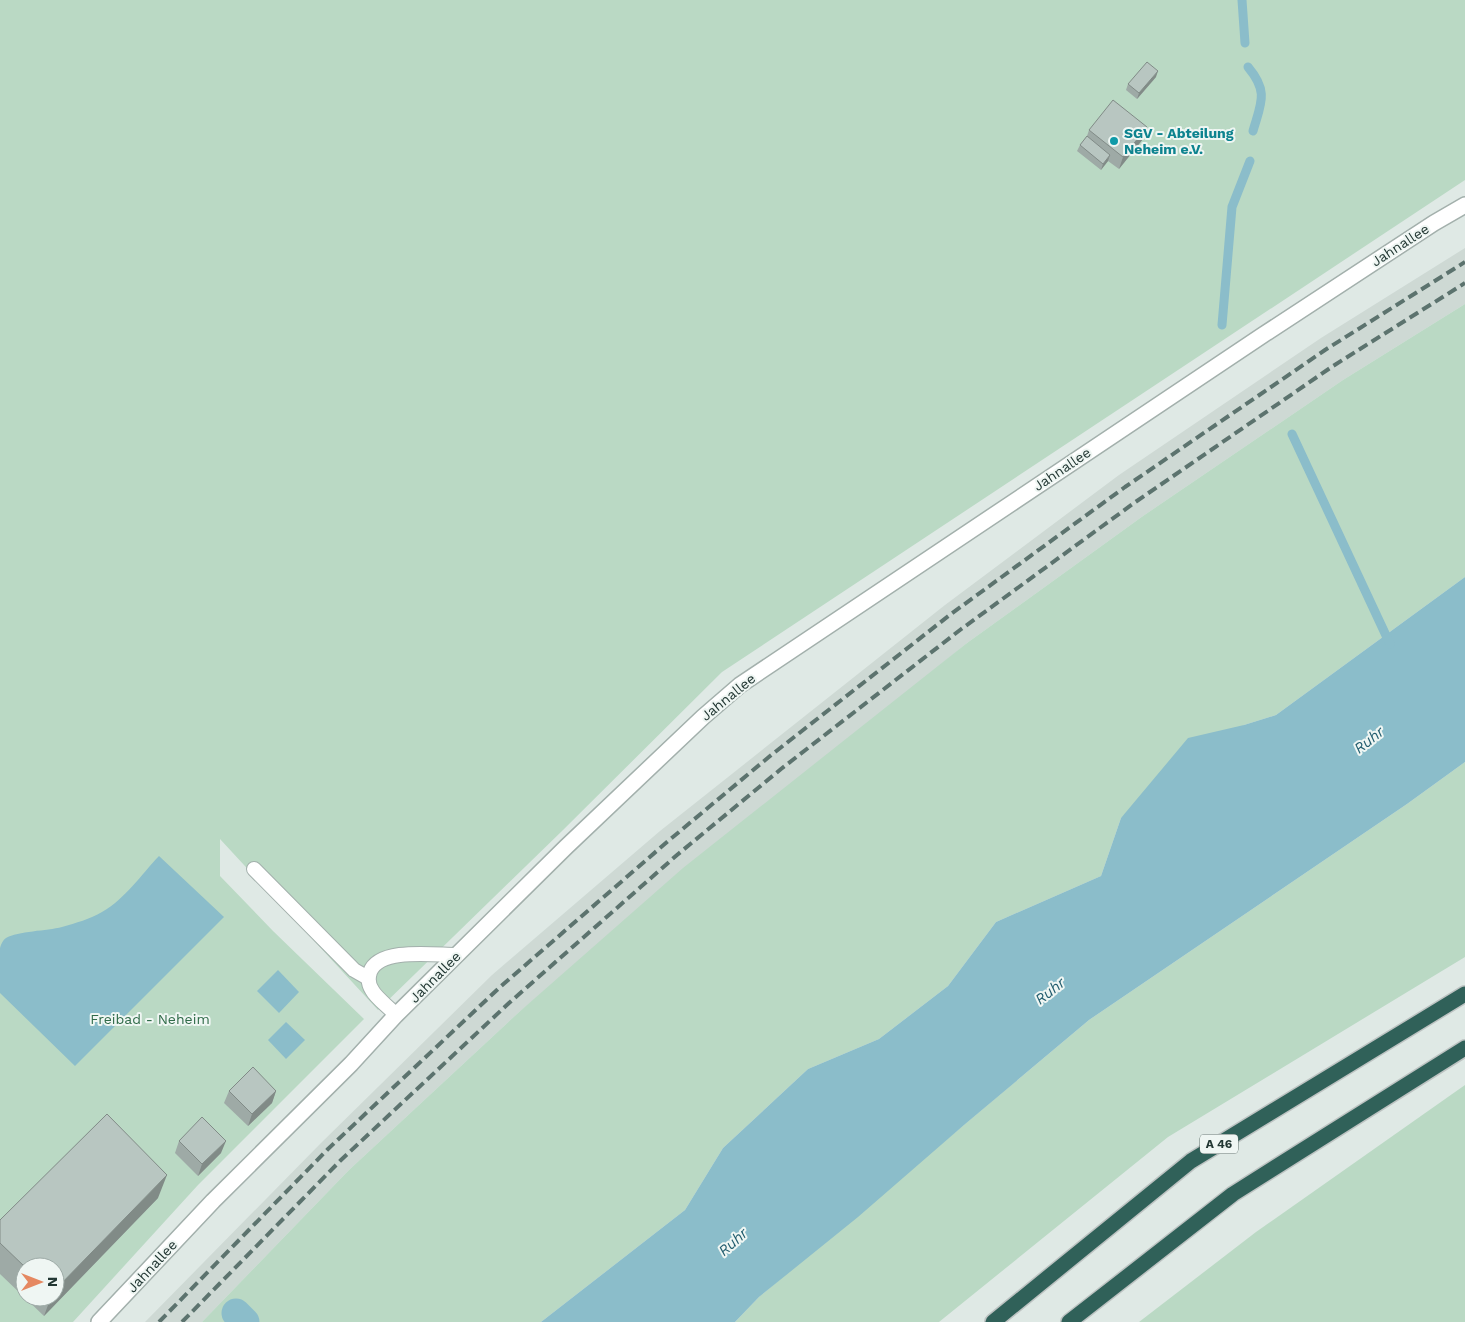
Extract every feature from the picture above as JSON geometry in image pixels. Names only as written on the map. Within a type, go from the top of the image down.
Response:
[{"type":"highway","name":"A 46","points":[[993,1322],[1191,1161],[1465,994]]},
{"type":"highway","points":[[1069,1322],[1233,1194],[1465,1048]]},
{"type":"street","name":"Jahnallee","points":[[99,1322],[213,1201],[351,1064],[396,1014],[566,847],[703,717],[740,685],[1288,318],[1434,222],[1465,205]]},
{"type":"lane","points":[[254,869],[354,970],[368,978]]},
{"type":"lane","points":[[396,1014],[372,991],[368,978],[372,966],[386,958],[409,953],[456,956]]},
{"type":"shaded area","points":[[1465,248],[1465,304],[1343,380],[1143,516],[967,643],[518,1013],[349,1170],[202,1322],[145,1322],[321,1143],[492,975],[660,831],[945,605],[1119,475],[1321,338]]},
{"type":"green space","name":"Freibad - Neheim","points":[[0,0],[1465,0],[1465,180],[722,672],[378,1010],[220,839],[220,876],[273,931],[364,1019],[198,1185],[73,1322],[0,1322]]},
{"type":"green space","points":[[1465,304],[1465,577],[1276,715],[1244,725],[1121,818],[1101,876],[996,922],[948,986],[879,1039],[808,1069],[723,1148],[685,1210],[541,1322],[202,1322],[349,1170],[518,1013],[683,868],[967,643],[1143,516],[1343,380]]},
{"type":"green space","points":[[1465,762],[1465,957],[1168,1137],[939,1322],[735,1322],[759,1297],[1089,1020],[1407,804]]},
{"type":"green space","points":[[1465,1085],[1465,1322],[1139,1322],[1256,1232]]},
{"type":"water","name":"Ruhr","points":[[1465,577],[1465,762],[1407,804],[1089,1020],[858,1217],[759,1297],[735,1322],[541,1322],[685,1210],[723,1148],[808,1069],[879,1039],[948,986],[996,922],[1101,876],[1121,818],[1188,738],[1244,725],[1276,715]]},
{"type":"water","points":[[159,856],[224,917],[75,1066],[0,993],[1,945],[5,939],[11,936],[25,932],[62,927],[88,919],[102,912],[125,894]]},
{"type":"water","points":[[278,970],[299,992],[279,1013],[257,991]]},
{"type":"water","points":[[286,1022],[305,1040],[286,1059],[268,1040]]},
{"type":"building","points":[[1147,62],[1158,71],[1139,93],[1128,84]]},
{"type":"building","name":"SGV - Abteilung Neheim e.V.","points":[[1113,100],[1147,127],[1123,157],[1089,130]]},
{"type":"building","points":[[1087,136],[1110,155],[1103,164],[1080,145]]},
{"type":"building","points":[[253,1067],[276,1091],[252,1114],[229,1091]]},
{"type":"building","points":[[107,1114],[167,1175],[65,1280],[65,1257],[15,1257],[0,1243],[0,1220]]},
{"type":"building","points":[[202,1117],[226,1141],[202,1164],[179,1141]]},
{"type":"waterway","points":[[1242,0],[1245,43]]},
{"type":"waterway","points":[[1248,67],[1255,76],[1261,91],[1260,105],[1253,131]]},
{"type":"waterway","points":[[1222,325],[1232,207],[1250,161]]},
{"type":"waterway","points":[[1292,434],[1390,644]]},
{"type":"waterway","points":[[236,1313],[245,1322]]},
{"type":"railway","points":[[159,1322],[328,1149],[499,988],[667,842],[770,756],[951,614],[1125,487],[1325,350],[1465,262]]},
{"type":"railway","points":[[182,1322],[341,1160],[509,1003],[677,855],[781,769],[960,630],[1134,503],[1333,366],[1465,283]]},
{"type":"place","name":"SGV - Abteilung Neheim e.V.","points":[[1114,141]]}]
